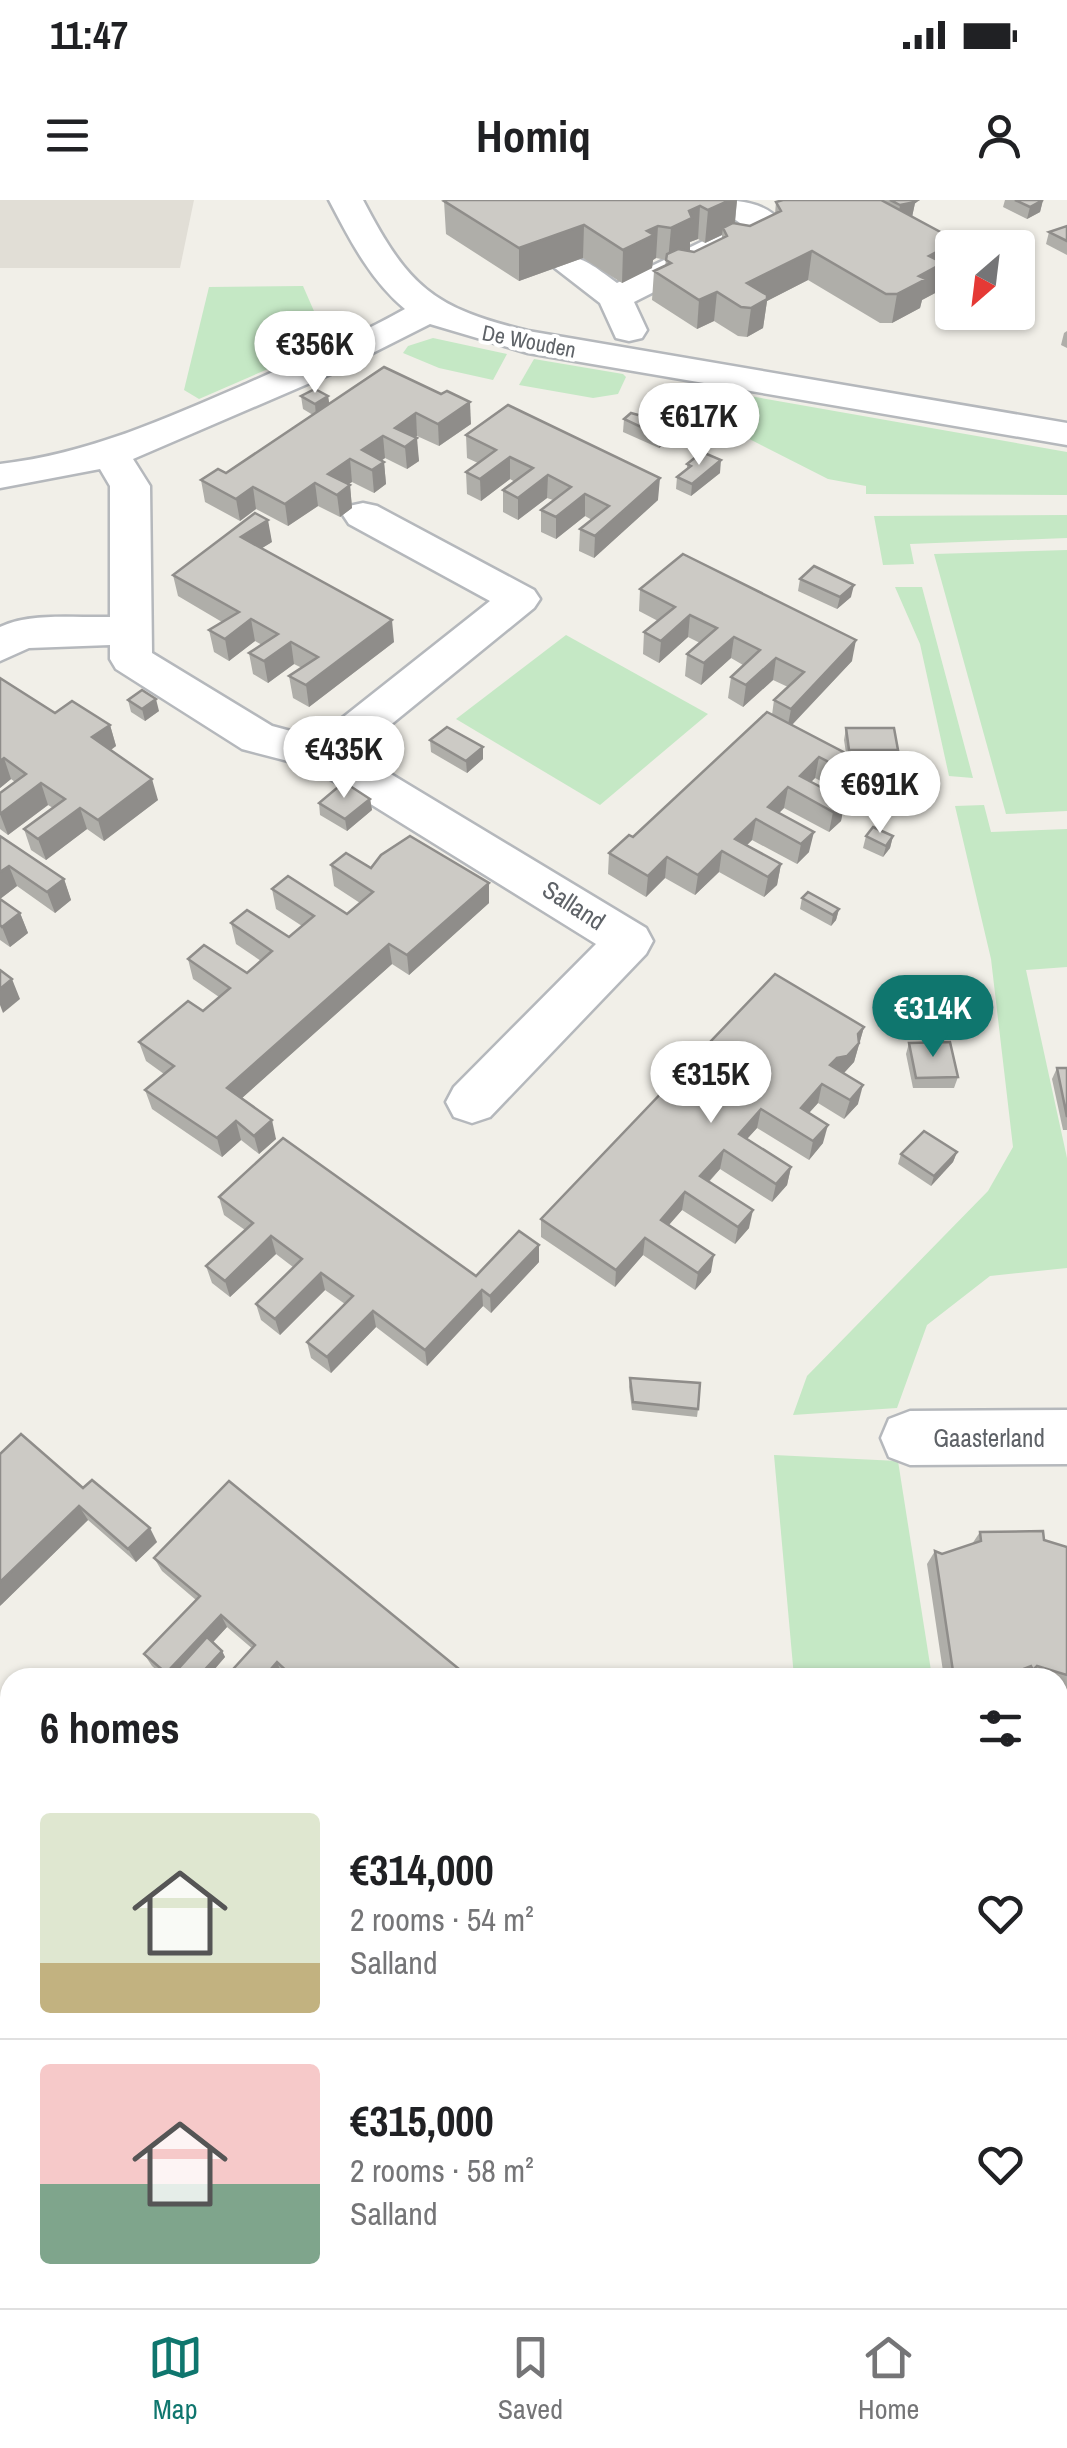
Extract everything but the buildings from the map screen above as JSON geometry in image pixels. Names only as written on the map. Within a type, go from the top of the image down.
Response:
[{"type":"street","name":"De Wouden","points":[[346,200],[392,282],[427,311],[467,328],[1067,434]]},
{"type":"street","points":[[724,200],[764,222]]},
{"type":"street","points":[[615,298],[798,206]]},
{"type":"street","points":[[568,264],[615,298],[639,361]]},
{"type":"street","points":[[0,476],[65,470],[112,456],[368,343],[427,311]]},
{"type":"street","name":"Salland","points":[[112,456],[130,486],[131,659],[258,738],[325,755],[629,940],[472,1102]]},
{"type":"street","points":[[325,755],[519,599],[363,515]]},
{"type":"street","points":[[0,648],[20,634],[131,630]]},
{"type":"street","name":"Gaasterland","points":[[910,1438],[1067,1438]]},
{"type":"shaded area","points":[[0,200],[194,200],[180,268],[0,268]]},
{"type":"green space","points":[[303,286],[328,343],[199,399],[184,390],[209,287]]},
{"type":"green space","points":[[433,338],[507,354],[493,380],[439,368],[403,353],[408,346]]},
{"type":"green space","points":[[534,359],[626,377],[618,394],[593,398],[519,385]]},
{"type":"green space","points":[[681,384],[1067,452],[1067,495],[866,494],[866,486],[828,479],[712,420],[660,404],[666,391],[677,393]]},
{"type":"green space","points":[[1067,515],[1067,538],[910,544],[914,564],[883,565],[874,516]]},
{"type":"green space","points":[[1067,550],[1067,811],[1006,814],[934,554]]},
{"type":"green space","points":[[895,587],[922,587],[973,778],[949,776],[920,644]]},
{"type":"green space","points":[[566,635],[708,714],[600,805],[456,719]]},
{"type":"green space","points":[[984,805],[991,832],[1067,829],[1067,967],[1026,970],[1067,1158],[1067,1268],[990,1276],[927,1325],[897,1408],[793,1415],[807,1376],[988,1191],[1013,1147],[991,959],[955,806]]},
{"type":"green space","points":[[774,1455],[898,1461],[931,1668],[793,1668]]}]
